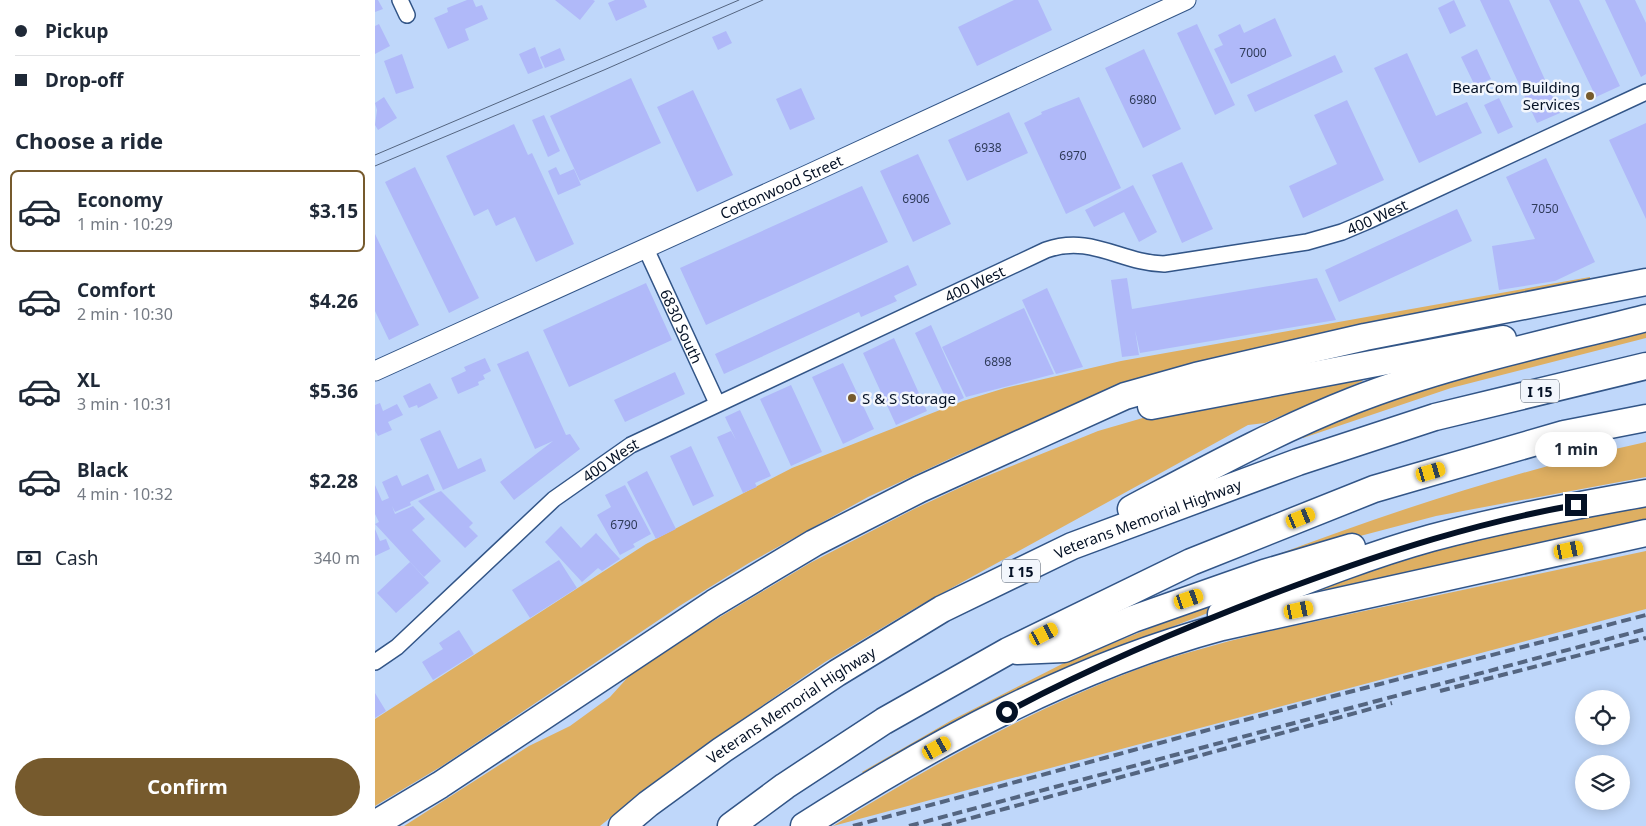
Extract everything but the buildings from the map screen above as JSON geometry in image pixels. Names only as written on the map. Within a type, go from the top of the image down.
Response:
[{"type":"highway","points":[[375,824],[440,785],[714,602],[814,543],[921,489],[1125,396],[1196,376],[1365,337],[1646,282]]},
{"type":"highway","points":[[1013,447],[1166,401],[1646,312]]},
{"type":"highway","points":[[942,608],[1189,479],[1295,426],[1352,401],[1421,377],[1646,318]]},
{"type":"highway","name":"Veterans Memorial Highway","points":[[622,826],[648,804],[722,750],[837,673],[942,608],[1072,546],[1298,462],[1435,417],[1646,366]]},
{"type":"highway","points":[[739,820],[785,786],[883,721],[1008,651],[1191,562],[1374,489],[1564,434],[1646,418]]},
{"type":"highway","points":[[1008,651],[1064,649],[1133,619],[1245,579],[1376,540],[1479,518],[1559,508],[1646,493]]},
{"type":"highway","points":[[804,826],[892,772],[1021,704],[1187,627],[1375,556],[1431,538],[1559,508]]},
{"type":"highway","points":[[1099,668],[1169,642],[1222,627],[1646,533]]},
{"type":"street","points":[[400,0],[407,15]]},
{"type":"street","name":"Cottonwood Street","points":[[375,371],[646,249],[1185,0]]},
{"type":"street","name":"400 West","points":[[375,662],[397,647],[554,499],[631,445],[717,403],[1057,246],[1082,244],[1145,262],[1164,264],[1323,238],[1368,222],[1646,92]]},
{"type":"street","name":"6830 South","points":[[646,249],[717,403]]},
{"type":"shaded area","points":[[1590,277],[1590,281],[1059,413],[958,455],[868,497],[749,563],[681,605],[442,766],[375,806],[375,719],[646,544],[792,468],[963,401],[1005,388],[1121,361]]},
{"type":"shaded area","points":[[1646,332],[1646,338],[1451,388],[1303,438],[1300,431],[1417,388]]},
{"type":"shaded area","points":[[1358,376],[1363,381],[1265,423],[1248,425],[917,607],[825,662],[674,767],[600,826],[404,826],[529,746],[570,726],[610,697],[629,676],[700,629],[810,563],[914,509],[972,482],[1098,431],[1184,406]]},
{"type":"shaded area","points":[[1646,442],[1646,477],[1436,516],[1250,565],[1446,496],[1545,467]]},
{"type":"shaded area","points":[[1646,506],[1646,520],[1289,601],[1390,561],[1467,540]]},
{"type":"shaded area","points":[[1646,551],[1646,609],[833,826],[942,762],[1017,722],[1094,687],[1149,665],[1261,633]]},
{"type":"shaded area","points":[[1235,594],[1226,606],[1130,643],[866,777],[862,772],[952,720],[1066,662]]},
{"type":"tram line","points":[[375,155],[739,0]]},
{"type":"tram line","points":[[375,166],[604,70],[763,0]]},
{"type":"railway","points":[[853,826],[1326,698],[1646,615]]},
{"type":"railway","points":[[909,826],[1646,629]]},
{"type":"railway","points":[[1440,691],[1646,638]]},
{"type":"railway","points":[[942,826],[1392,703]]},
{"type":"place","name":"BearCom Building Services","points":[[1590,96]]},
{"type":"place","name":"S & S Storage","points":[[852,398]]},
{"type":"route","points":[[1007,712],[1164,636],[1367,559],[1431,538],[1576,505]]}]
